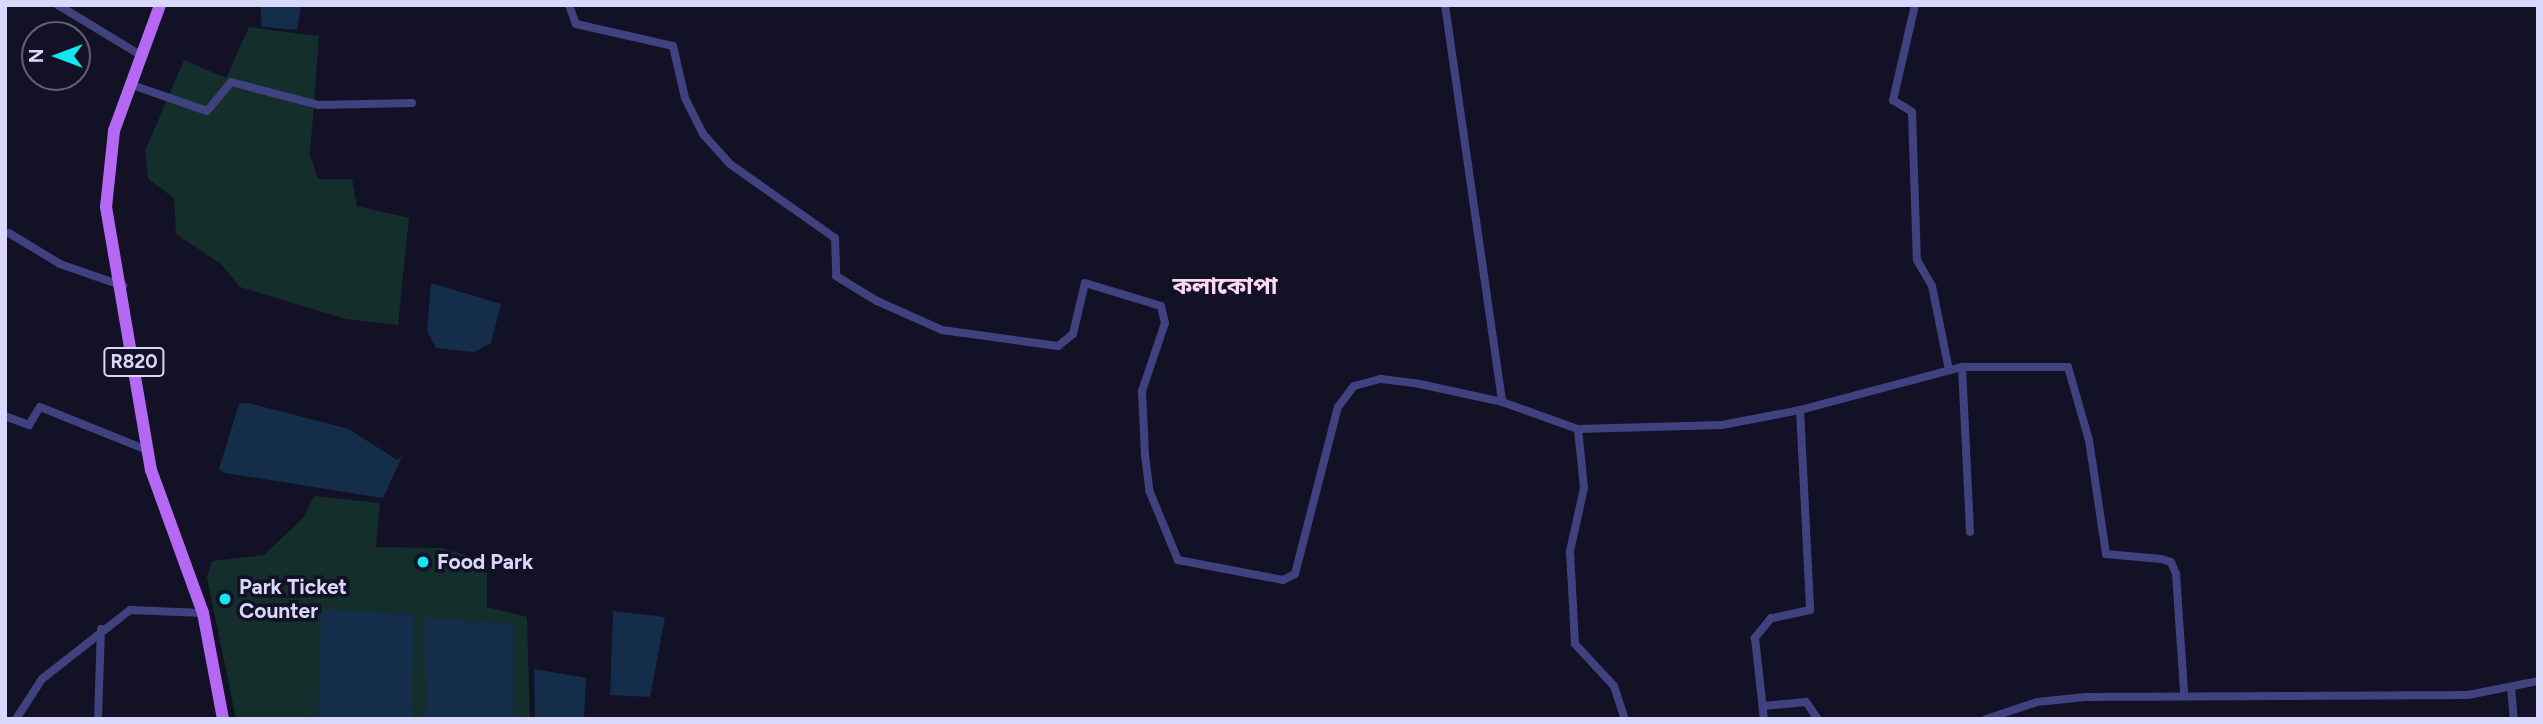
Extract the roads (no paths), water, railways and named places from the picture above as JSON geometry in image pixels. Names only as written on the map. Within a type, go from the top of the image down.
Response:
[{"type":"main road","name":"R820","points":[[160,5],[105,172],[147,450],[203,613],[223,719]]},
{"type":"street","points":[[58,5],[142,56]]},
{"type":"street","points":[[569,5],[576,24],[673,46],[685,98],[703,134],[730,164],[835,238],[836,276],[877,301],[942,330],[1058,346],[1073,334],[1085,283],[1161,306],[1165,323],[1142,391],[1144,455],[1149,490],[1178,560],[1283,580],[1295,574],[1338,407],[1354,386],[1404,382],[1502,402],[1578,429],[1722,425],[1800,410],[1962,367],[2059,366],[2074,373],[2106,554],[2161,559],[2171,562],[2176,574],[2184,692]]},
{"type":"street","points":[[1445,5],[1502,402]]},
{"type":"street","points":[[1915,5],[1893,100],[1912,112],[1917,260],[1932,286],[1949,370]]},
{"type":"street","points":[[132,85],[206,111],[231,82],[318,105],[412,103]]},
{"type":"street","points":[[9,233],[60,264],[123,286]]},
{"type":"street","points":[[1962,367],[1970,532]]},
{"type":"street","points":[[5,416],[29,425],[40,407],[147,450]]},
{"type":"street","points":[[1765,719],[1754,669],[1760,625],[1810,610],[1800,410]]},
{"type":"street","points":[[1578,429],[1584,488],[1570,551],[1575,644],[1614,686],[1625,719]]},
{"type":"street","points":[[16,719],[42,680],[101,629],[130,610],[203,613]]},
{"type":"street","points":[[98,719],[101,629]]},
{"type":"street","points":[[1986,719],[2037,702],[2184,692],[2468,695],[2538,681]]},
{"type":"street","points":[[2511,687],[2514,719]]},
{"type":"street","points":[[1763,706],[1806,702],[1818,719]]},
{"type":"water","points":[[260,5],[301,5],[297,30],[262,27]]},
{"type":"water","points":[[431,283],[501,304],[491,343],[474,352],[436,348],[427,331]]},
{"type":"water","points":[[248,403],[349,429],[397,460],[402,456],[383,498],[225,473],[219,469],[239,404]]},
{"type":"water","points":[[321,610],[414,614],[411,719],[318,719]]},
{"type":"water","points":[[613,611],[665,617],[650,697],[610,695]]},
{"type":"water","points":[[424,618],[513,624],[514,719],[426,719]]},
{"type":"water","points":[[534,669],[586,678],[584,719],[535,719]]},
{"type":"place","name":"Food Park","points":[[423,562]]},
{"type":"place","name":"Park Ticket Counter","points":[[225,599]]},
{"type":"district","name":"কলাকোপা","points":[[1225,286]]}]
